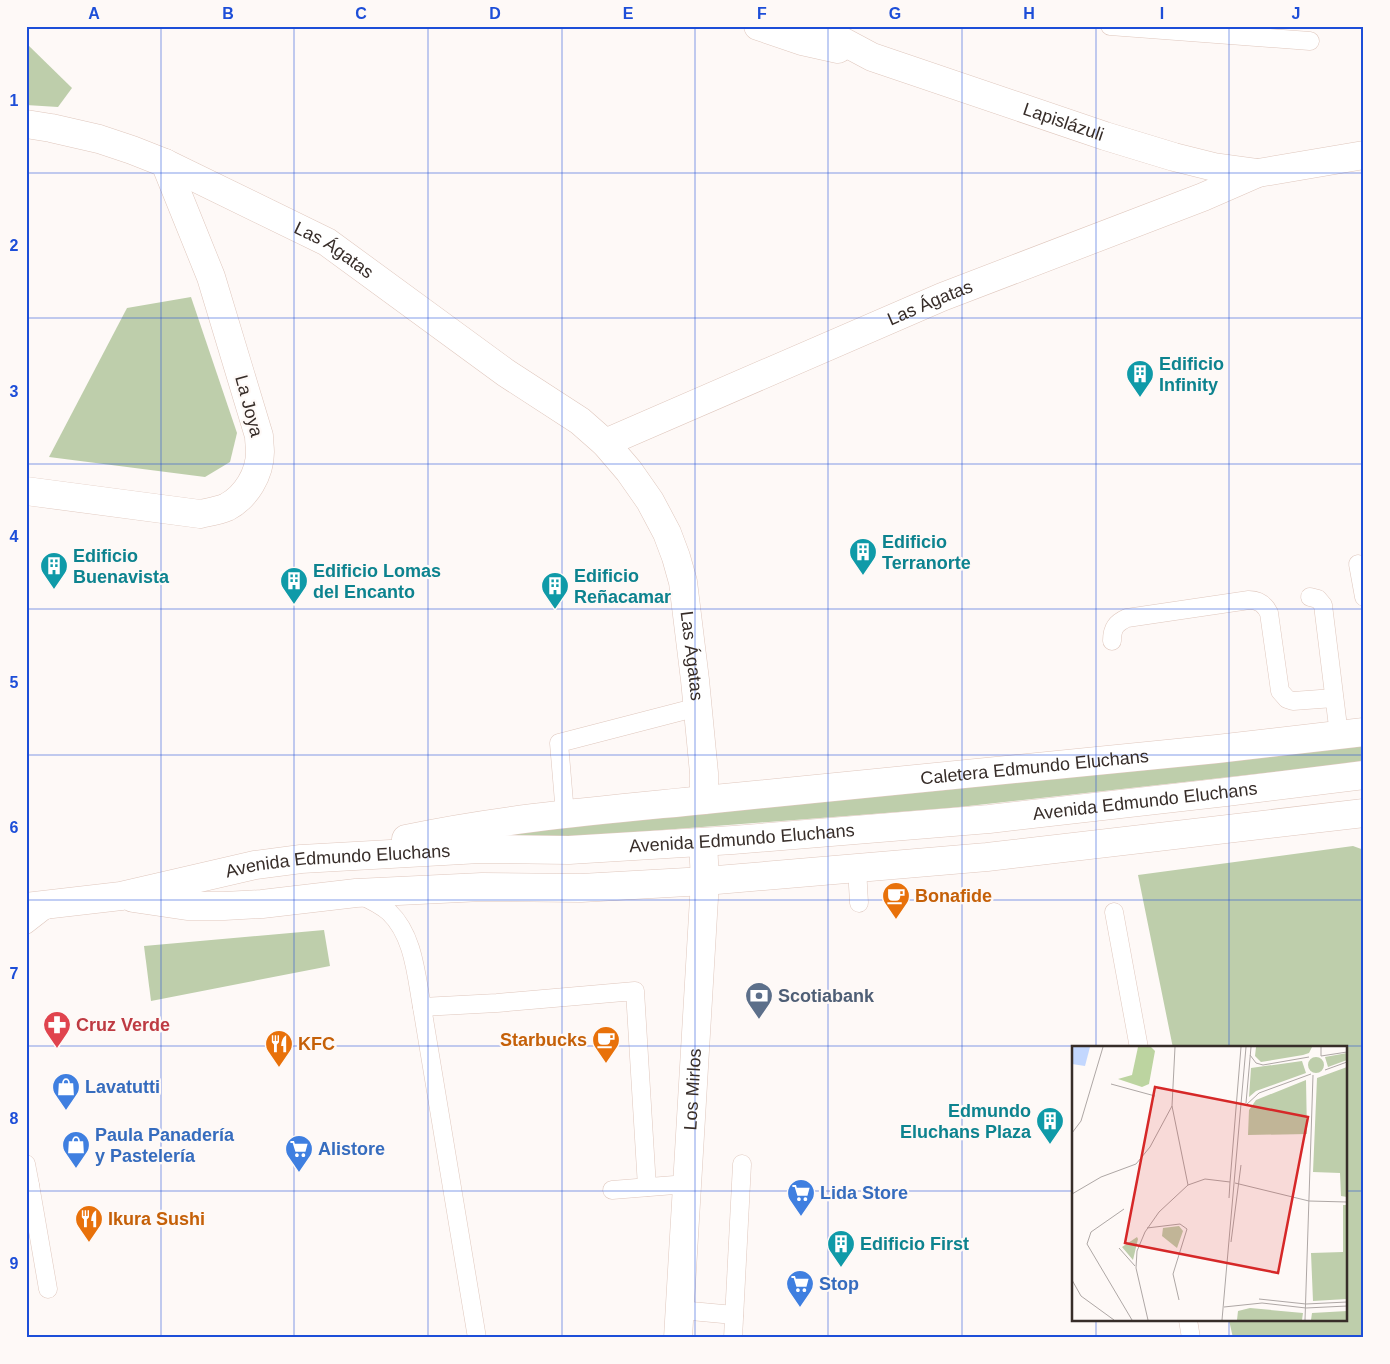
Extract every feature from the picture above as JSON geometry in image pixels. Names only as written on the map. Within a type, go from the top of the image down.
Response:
[{"type":"street","name":"Lapislázuli","points":[[758,26],[802,41],[872,57],[1105,136],[1174,157],[1214,167],[1258,173]]},
{"type":"street","name":"Lapislázuli","points":[[814,26],[872,57]]},
{"type":"street","name":"Las Ágatas","points":[[26,124],[99,139],[132,150],[165,163],[327,242],[506,373],[580,421],[605,443],[629,471],[650,501],[667,533],[683,582],[698,707],[704,772],[704,800]]},
{"type":"street","points":[[1258,173],[1364,155]]},
{"type":"street","name":"La Joya","points":[[26,491],[200,514],[214,512],[228,506],[240,497],[251,485],[258,470],[259,436],[214,286],[165,163]]},
{"type":"street","name":"Las Ágatas","points":[[605,443],[942,297],[1203,198],[1258,173]]},
{"type":"street","name":"Caletera Edmundo Eluchans","points":[[349,856],[403,839],[438,832],[565,814],[1217,749],[1351,733]]},
{"type":"street","name":"Avenida Edmundo Eluchans","points":[[26,906],[122,896],[255,865],[301,858],[480,848],[569,850],[703,842],[989,819],[1364,775]]},
{"type":"street","name":"Avenida Edmundo Eluchans","points":[[122,896],[187,906],[262,904],[356,893],[482,888],[581,888],[705,881],[987,857],[1364,813]]},
{"type":"street","name":"Los Mirlos","points":[[678,1338],[705,881],[703,842]]},
{"type":"lane","points":[[1110,26],[1310,41]]},
{"type":"lane","points":[[1358,564],[1364,597]]},
{"type":"lane","points":[[1310,597],[1318,599],[1322,604],[1334,698],[1351,733]]},
{"type":"lane","points":[[1112,641],[1114,627],[1127,618],[1255,600],[1266,607],[1269,614],[1280,691],[1283,696],[1293,702],[1334,698]]},
{"type":"lane","points":[[565,814],[559,743],[698,707]]},
{"type":"lane","points":[[857,868],[859,903]]},
{"type":"lane","points":[[356,893],[373,901],[389,912],[401,928],[413,958],[477,1338]]},
{"type":"lane","points":[[26,925],[44,911],[80,900]]},
{"type":"lane","points":[[1114,912],[1139,1046]]},
{"type":"lane","points":[[422,1007],[497,1003],[635,991],[647,1187]]},
{"type":"lane","points":[[26,1164],[28,1185],[48,1289]]},
{"type":"lane","points":[[733,1338],[742,1164]]},
{"type":"lane","points":[[612,1190],[687,1184]]},
{"type":"lane","points":[[680,1310],[734,1314]]},
{"type":"lane","points":[[1188,1322],[1191,1338]]},
{"type":"green space","points":[[26,43],[72,88],[58,107],[26,105]]},
{"type":"green space","points":[[191,297],[237,433],[230,462],[205,477],[49,457],[127,308]]},
{"type":"green space","points":[[1364,745],[1364,762],[950,808],[584,836],[460,837],[945,790]]},
{"type":"green space","points":[[1353,846],[1364,850],[1364,1338],[1233,1338],[1229,1322],[1348,1322],[1348,1046],[1173,1046],[1138,875]]},
{"type":"green space","points":[[324,930],[330,966],[151,1001],[144,946]]},
{"type":"place","name":"Edificio Infinity","points":[[1140,398]]},
{"type":"place","name":"Edificio Terranorte","points":[[863,576]]},
{"type":"place","name":"Edificio Buenavista","points":[[54,590]]},
{"type":"place","name":"Edificio Lomas del Encanto","points":[[294,605]]},
{"type":"place","name":"Edificio Reñacamar","points":[[555,610]]},
{"type":"place","name":"Bonafide","points":[[896,920]]},
{"type":"place","name":"Scotiabank","points":[[759,1020]]},
{"type":"place","name":"Cruz Verde","points":[[57,1049]]},
{"type":"place","name":"Starbucks","points":[[606,1064]]},
{"type":"place","name":"KFC","points":[[279,1068]]},
{"type":"place","name":"Lavatutti","points":[[66,1111]]},
{"type":"place","name":"Edmundo Eluchans Plaza","points":[[1050,1145]]},
{"type":"place","name":"Paula Panadería y Pastelería","points":[[76,1169]]},
{"type":"place","name":"Alistore","points":[[299,1173]]},
{"type":"place","name":"Lida Store","points":[[801,1217]]},
{"type":"place","name":"Ikura Sushi","points":[[89,1243]]},
{"type":"place","name":"Edificio First","points":[[841,1268]]},
{"type":"place","name":"Stop","points":[[800,1308]]}]
